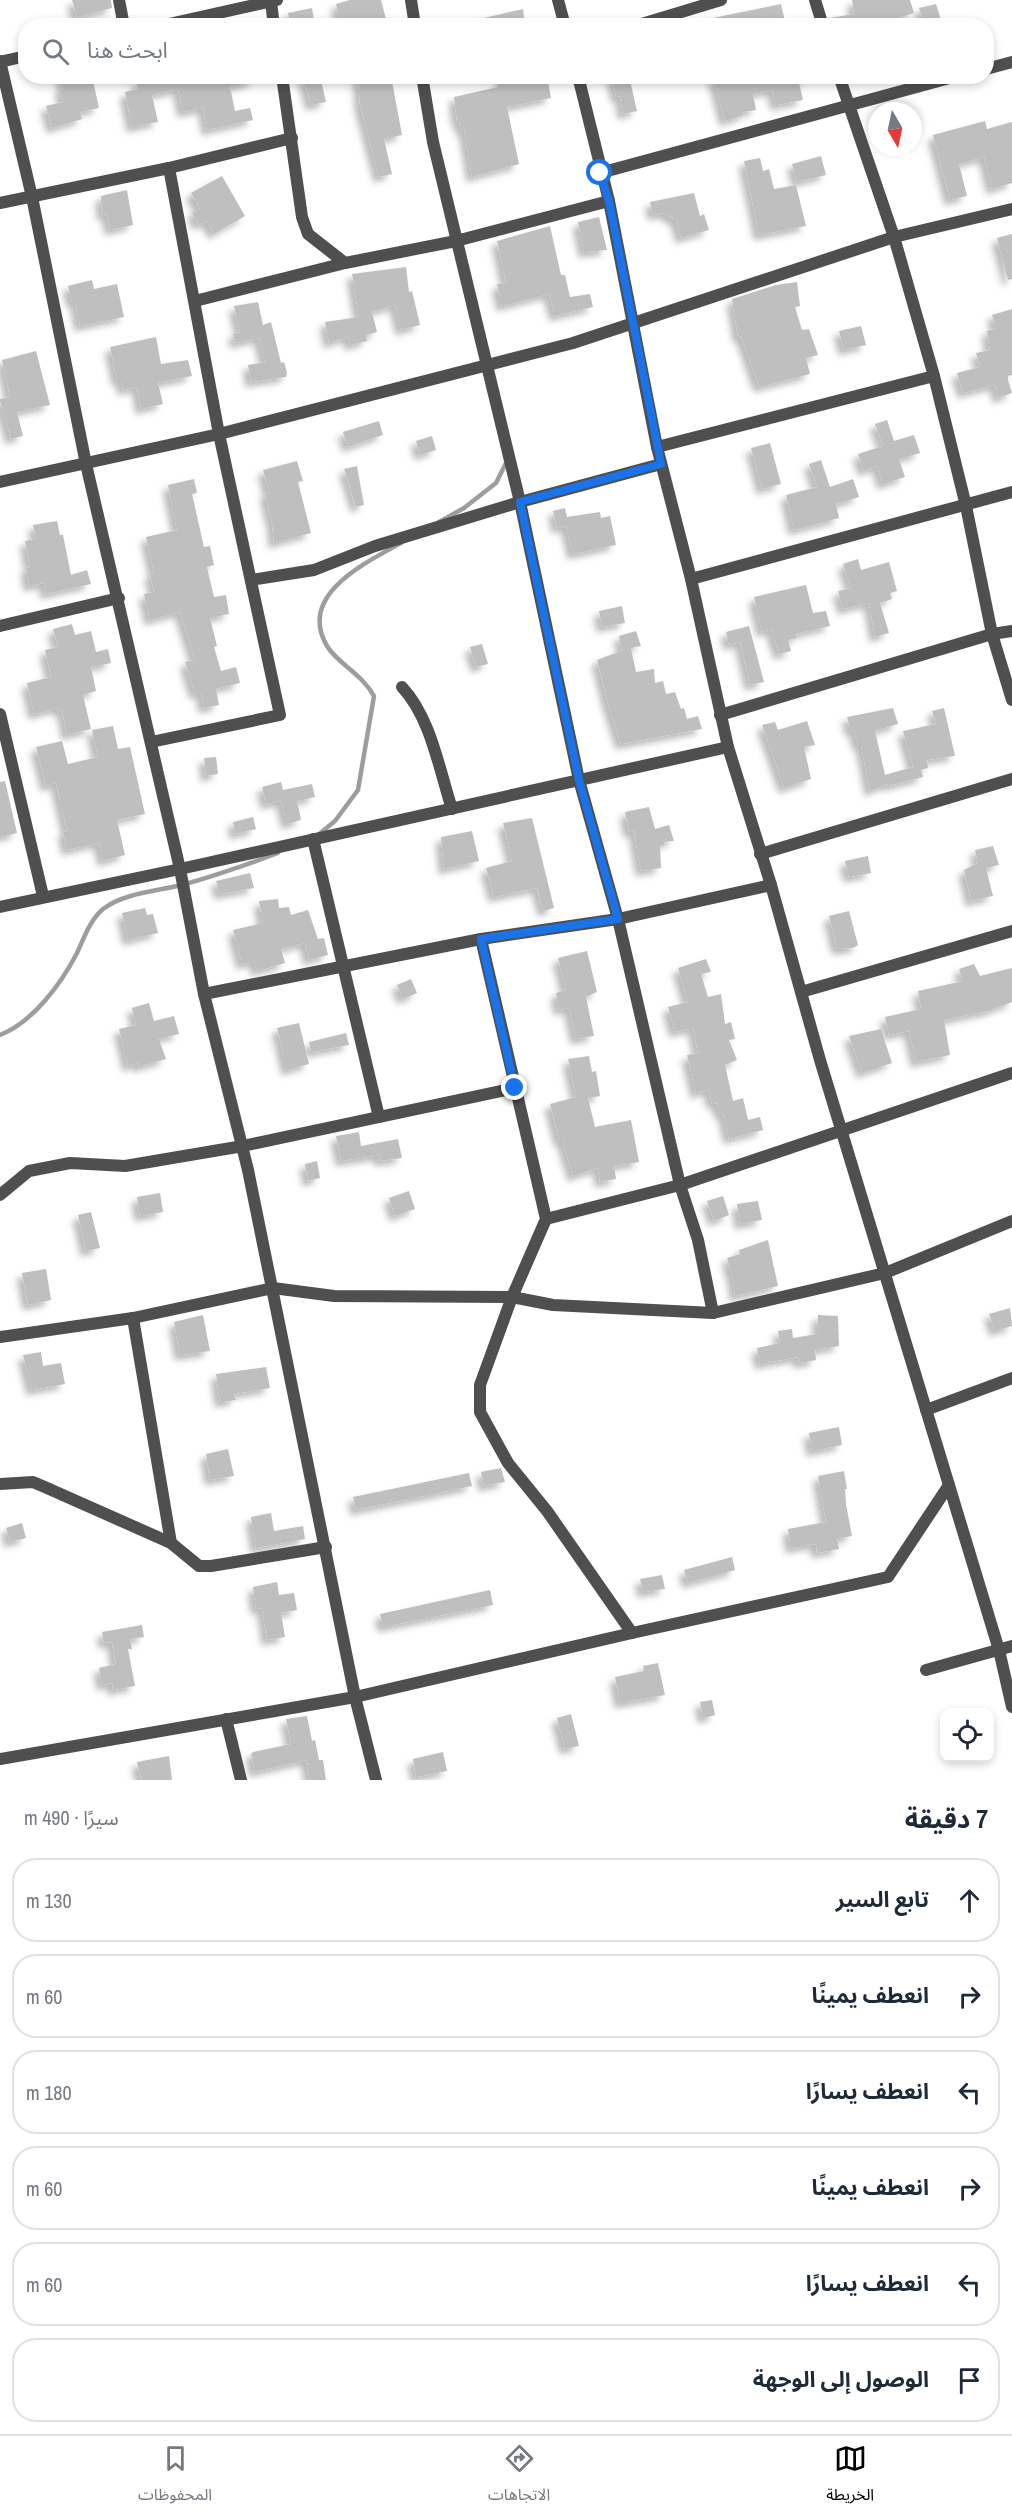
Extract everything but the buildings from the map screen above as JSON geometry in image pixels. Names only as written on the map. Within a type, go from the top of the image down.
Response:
[{"type":"street","points":[[118,0],[122,18]]},
{"type":"street","points":[[411,0],[414,18]]},
{"type":"street","points":[[558,0],[563,18]]},
{"type":"street","points":[[661,18],[721,0]]},
{"type":"street","points":[[815,0],[821,18]]},
{"type":"street","points":[[196,18],[274,1],[274,18]]},
{"type":"street","points":[[18,58],[0,62],[32,196],[86,464],[180,869],[204,994],[243,1146],[355,1697],[376,1780]]},
{"type":"street","points":[[994,67],[1012,62]]},
{"type":"street","points":[[283,84],[299,201],[308,234],[345,263]]},
{"type":"street","points":[[424,84],[433,142],[520,502],[579,780],[618,919],[680,1185],[698,1240],[713,1313]]},
{"type":"street","points":[[580,84],[600,173],[609,201],[657,447],[728,747],[999,1650],[1012,1707]]},
{"type":"street","points":[[841,84],[894,237],[934,376],[966,506],[992,634],[1012,700]]},
{"type":"street","points":[[600,173],[928,84]]},
{"type":"street","points":[[0,203],[169,168],[292,138]]},
{"type":"street","points":[[151,742],[280,715],[219,434],[169,168]]},
{"type":"street","points":[[195,301],[345,263],[456,241],[609,201]]},
{"type":"street","points":[[0,482],[219,434],[573,343],[894,237],[1012,209]]},
{"type":"street","points":[[657,447],[934,376]]},
{"type":"street","points":[[251,580],[314,570],[375,546],[520,502],[661,464]]},
{"type":"street","points":[[690,579],[1012,492]]},
{"type":"street","points":[[0,626],[118,598]]},
{"type":"street","points":[[720,715],[992,634],[1012,631]]},
{"type":"street","points":[[402,687],[422,716],[452,809]]},
{"type":"street","points":[[0,714],[6,764],[44,896]]},
{"type":"street","points":[[0,907],[728,747]]},
{"type":"street","points":[[760,854],[1012,779]]},
{"type":"street","points":[[313,839],[379,1117]]},
{"type":"street","points":[[204,994],[481,939],[618,919],[771,885]]},
{"type":"street","points":[[801,992],[1012,931]]},
{"type":"street","points":[[481,939],[546,1219],[512,1297],[480,1385],[480,1412],[508,1463],[547,1511],[632,1633]]},
{"type":"street","points":[[546,1219],[680,1185],[1012,1073]]},
{"type":"street","points":[[0,1195],[29,1171],[70,1163],[125,1167],[243,1146],[515,1088]]},
{"type":"street","points":[[0,1337],[133,1318],[273,1288],[334,1296],[512,1297],[553,1305],[713,1313],[885,1273],[1012,1221]]},
{"type":"street","points":[[133,1318],[171,1543]]},
{"type":"street","points":[[926,1410],[1012,1378]]},
{"type":"street","points":[[0,1484],[33,1482],[171,1543],[199,1566],[326,1547]]},
{"type":"street","points":[[0,1759],[355,1697],[888,1577],[949,1485]]},
{"type":"street","points":[[926,1670],[1012,1646]]},
{"type":"street","points":[[226,1719],[241,1780]]},
{"type":"waterway","points":[[439,522],[464,508],[496,483],[507,461]]},
{"type":"waterway","points":[[318,835],[335,821],[358,790],[374,696],[363,681],[327,646],[320,628],[321,611],[328,596],[339,583],[370,560],[401,543]]},
{"type":"waterway","points":[[0,1035],[24,1021],[45,1001],[63,977],[91,924],[103,909],[121,899],[194,882],[278,853]]},
{"type":"route","points":[[515,1088],[481,939],[618,919],[579,780],[520,502],[661,464],[609,201],[600,173]]}]
